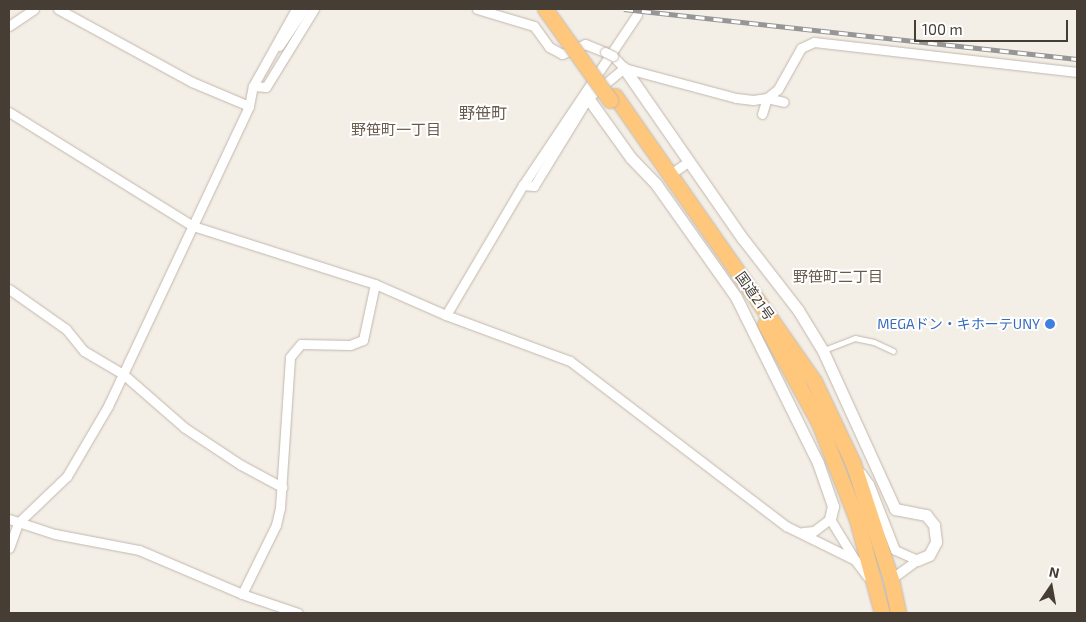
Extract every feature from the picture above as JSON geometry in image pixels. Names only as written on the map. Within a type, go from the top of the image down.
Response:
[{"type":"highway","name":"国道21号","points":[[545,9],[612,98],[814,381],[853,463],[891,579],[898,613]]},
{"type":"highway","name":"国道21号","points":[[553,9],[766,325],[819,423],[857,520],[882,613]]},
{"type":"street","points":[[9,26],[34,9]]},
{"type":"street","points":[[58,9],[192,82],[249,106]]},
{"type":"street","points":[[9,548],[18,523],[67,476],[123,374],[249,106],[253,86],[296,9]]},
{"type":"street","points":[[253,86],[304,9]]},
{"type":"street","points":[[253,86],[266,87],[314,9]]},
{"type":"street","points":[[478,9],[534,26],[549,47],[562,54],[586,44],[609,54],[624,68],[689,161],[798,310],[822,351],[895,509],[926,515],[934,525],[936,542],[929,555],[917,560],[891,579]]},
{"type":"street","points":[[446,315],[523,185],[637,15]]},
{"type":"street","points":[[762,114],[767,98],[778,89],[801,48],[814,42],[1077,72]]},
{"type":"street","points":[[523,185],[534,186],[588,98],[624,68]]},
{"type":"street","points":[[624,68],[736,98],[767,98],[784,102]]},
{"type":"street","points":[[588,98],[631,158],[658,183],[736,297],[818,463],[833,506],[830,519],[814,531],[803,532]]},
{"type":"street","points":[[9,112],[192,226],[375,284],[446,315],[570,361],[786,526],[803,532],[855,560]]},
{"type":"street","points":[[672,173],[689,161]]},
{"type":"street","points":[[242,594],[276,525],[282,487],[290,357],[302,344],[350,345],[363,340],[375,284]]},
{"type":"street","points":[[9,289],[66,329],[84,351],[123,374],[185,428],[241,465],[282,487]]},
{"type":"street","points":[[853,463],[869,484],[895,550],[917,560]]},
{"type":"street","points":[[9,519],[112,547],[139,550],[242,594],[298,613]]},
{"type":"street","points":[[830,519],[855,560],[865,570],[878,594]]},
{"type":"lane","points":[[822,351],[855,338],[874,342],[893,351]]},
{"type":"railway","points":[[624,9],[1077,59]]},
{"type":"place","name":"MEGAドン・キホーテUNY","points":[[1050,324]]},
{"type":"district","name":"野笹町","points":[[483,113]]},
{"type":"district","name":"野笹町一丁目","points":[[396,130]]},
{"type":"district","name":"野笹町二丁目","points":[[838,277]]}]
